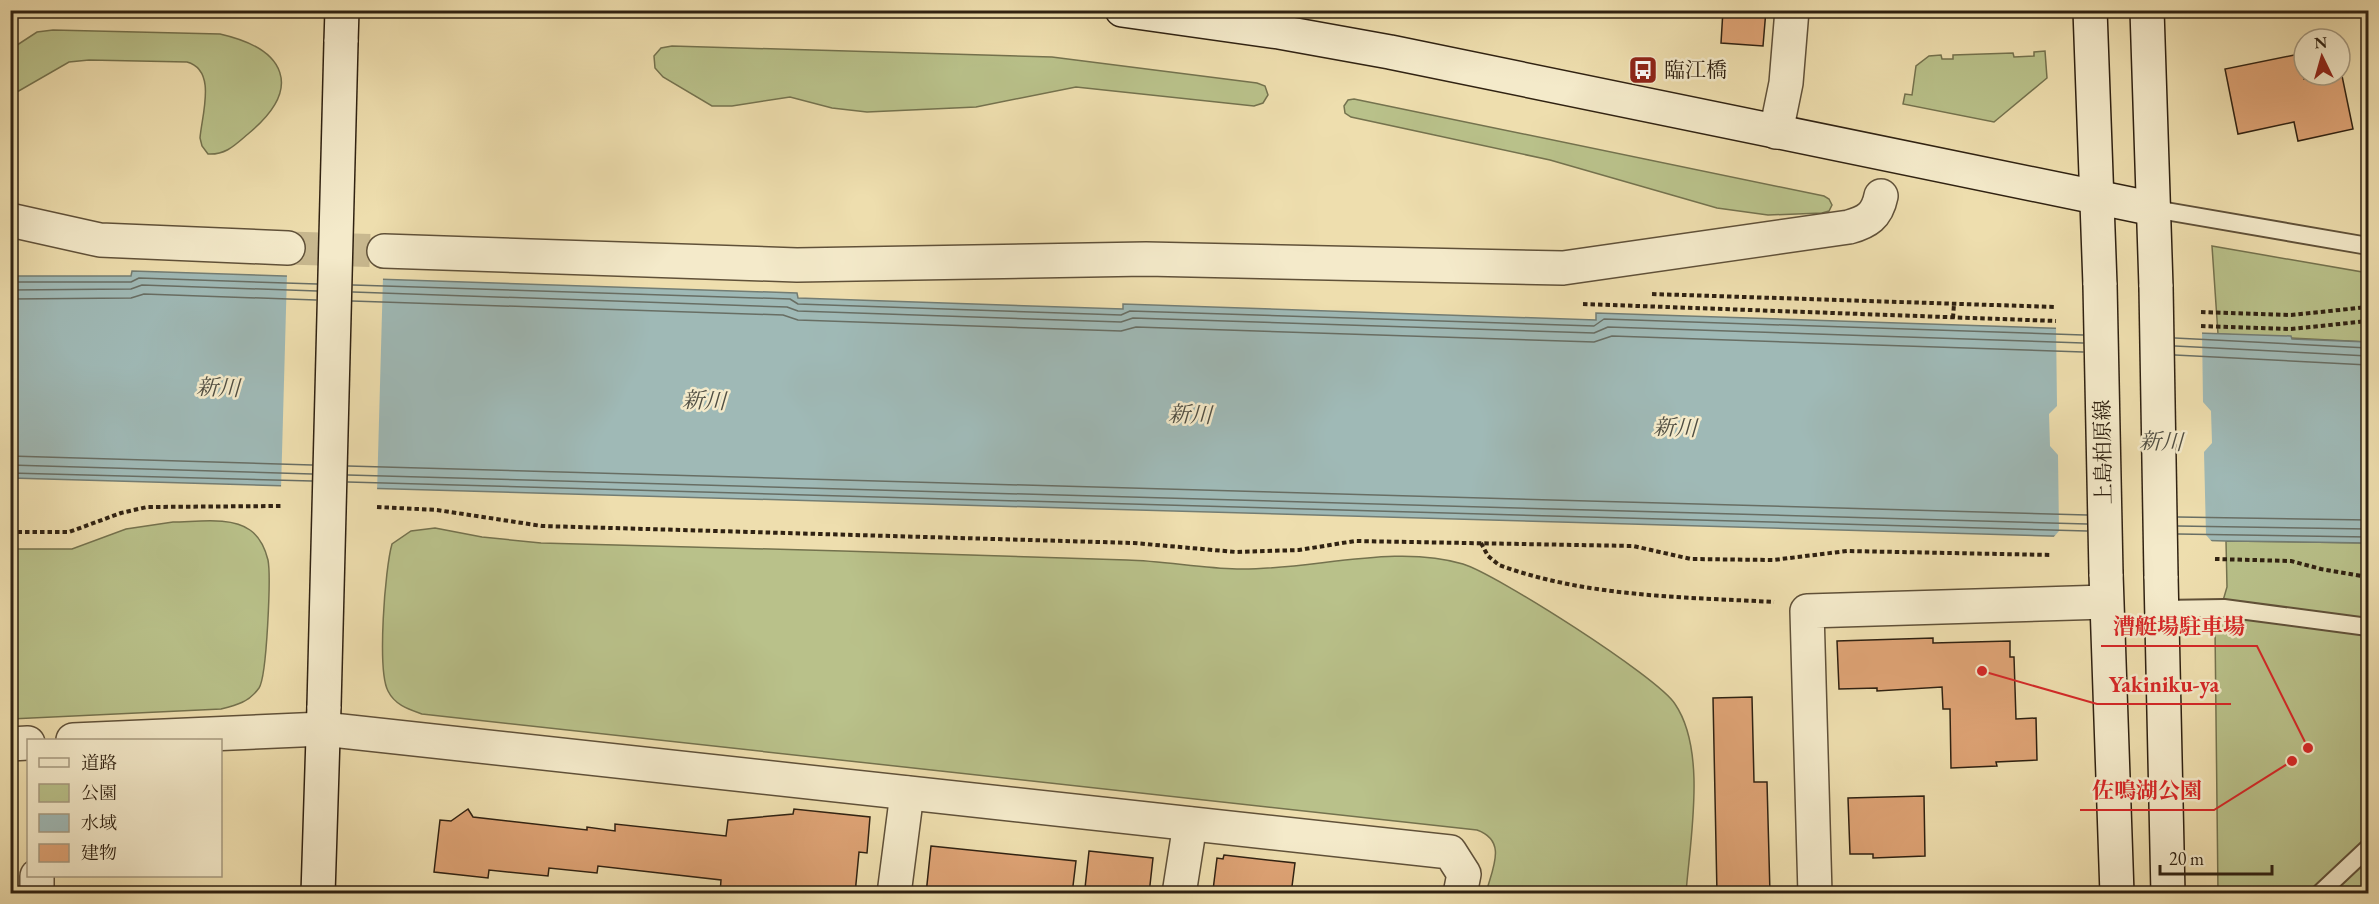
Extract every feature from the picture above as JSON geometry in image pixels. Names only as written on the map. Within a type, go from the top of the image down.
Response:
[{"type":"street","points":[[1122,10],[1357,45],[2154,209]]},
{"type":"street","points":[[1776,132],[1786,83],[1792,10]]},
{"type":"street","name":"上島柏原線","points":[[2090,10],[2098,198],[2106,588],[2117,894]]},
{"type":"street","points":[[2147,10],[2156,287],[2169,894]]},
{"type":"street","points":[[318,894],[342,26]]},
{"type":"street","points":[[384,251],[797,265],[1146,259],[1563,268],[1849,227],[1866,222],[1878,209],[1881,196]]},
{"type":"street","points":[[10,220],[100,240],[288,248]]},
{"type":"street","points":[[1815,894],[1807,610],[2106,588]]},
{"type":"street","points":[[95,739],[323,718],[907,793],[1450,852],[1464,874],[1460,894]]},
{"type":"street","points":[[10,744],[27,743]]},
{"type":"street","points":[[894,894],[907,793]]},
{"type":"street","points":[[1179,894],[1190,824]]},
{"type":"street","points":[[37,877],[37,894]]},
{"type":"lane","points":[[2154,209],[2368,246]]},
{"type":"lane","points":[[2162,609],[2224,608],[2368,627]]},
{"type":"lane","points":[[2319,894],[2368,848]]},
{"type":"path","points":[[1640,293],[2055,307]]},
{"type":"path","points":[[1953,318],[1954,304]]},
{"type":"path","points":[[1595,306],[2056,321]]},
{"type":"path","points":[[2201,312],[2290,315],[2368,308]]},
{"type":"path","points":[[2201,326],[2291,329],[2368,321]]},
{"type":"path","points":[[10,532],[69,532],[121,513],[147,507],[173,505],[281,506]]},
{"type":"path","points":[[376,507],[437,510],[542,526],[1134,543],[1236,552],[1299,550],[1354,541],[1633,546],[1691,559],[1773,560],[1846,551],[2052,555]]},
{"type":"path","points":[[1481,543],[1488,556],[1499,565],[1594,588],[1636,594],[1785,603],[1807,610]]},
{"type":"path","points":[[2215,559],[2291,561],[2320,569],[2368,576]]},
{"type":"green space","points":[[53,30],[220,34],[260,49],[273,60],[280,72],[281,86],[277,101],[266,117],[234,145],[220,153],[208,154],[200,138],[205,106],[205,83],[196,67],[187,62],[89,60],[69,62],[17,92],[11,93],[11,49],[37,32]]},
{"type":"green space","points":[[672,46],[1052,57],[1257,83],[1265,86],[1268,95],[1263,103],[1254,106],[1076,87],[976,107],[867,112],[832,108],[790,97],[732,106],[712,106],[663,77],[655,68],[654,56],[661,48]]},
{"type":"green space","points":[[2045,51],[2047,78],[1994,122],[1903,104],[1905,94],[1912,95],[1916,66],[1929,56],[1941,55],[1942,59],[1953,59],[1953,55],[2013,53],[2014,57],[2034,56],[2034,52]]},
{"type":"green space","points":[[1354,99],[1824,196],[1832,205],[1829,211],[1822,213],[1768,215],[1717,208],[1550,160],[1351,117],[1345,113],[1344,106],[1348,100]]},
{"type":"green space","points":[[2212,246],[2368,273],[2368,342],[2218,334]]},
{"type":"green space","points":[[223,521],[233,523],[250,530],[264,547],[269,570],[268,625],[262,680],[255,693],[242,702],[221,709],[11,719],[11,549],[72,549],[126,529],[173,522]]},
{"type":"green space","points":[[435,528],[482,537],[541,543],[1127,560],[1237,569],[1409,556],[1436,558],[1463,564],[1508,586],[1609,650],[1639,672],[1675,704],[1685,723],[1694,770],[1693,822],[1686,893],[1486,893],[1494,865],[1495,848],[1487,835],[1477,830],[422,714],[398,703],[388,691],[383,663],[385,596],[392,544],[411,531]]},
{"type":"green space","points":[[2226,541],[2368,543],[2368,893],[2218,893],[2215,628],[2227,587]]},
{"type":"water","name":"新川","points":[[132,271],[797,293],[798,298],[1123,309],[1123,304],[1596,320],[1596,313],[2291,336],[2292,339],[2368,342],[2368,543],[2226,541],[11,478],[11,276],[131,276]]},
{"type":"pier","points":[[287,274],[383,277],[377,492],[281,489]]},
{"type":"pier","points":[[2056,325],[2202,330],[2203,402],[2211,411],[2212,443],[2204,452],[2206,535],[2214,544],[2052,539],[2059,531],[2058,455],[2050,446],[2049,414],[2057,406]]},
{"type":"building","points":[[1723,10],[1766,10],[1763,46],[1721,43]]},
{"type":"building","points":[[2292,55],[2292,87],[2344,87],[2353,129],[2298,141],[2294,122],[2238,134],[2225,69]]},
{"type":"building","points":[[1933,638],[1933,643],[2010,641],[2010,657],[2014,657],[2016,719],[2036,718],[2037,760],[1996,762],[1997,766],[1951,768],[1950,709],[1943,709],[1942,687],[1877,691],[1877,688],[1839,689],[1837,641]]},
{"type":"building","points":[[1752,697],[1754,782],[1767,782],[1770,894],[1717,894],[1713,698]]},
{"type":"building","points":[[1924,796],[1925,856],[1873,858],[1873,854],[1850,854],[1848,798]]},
{"type":"building","points":[[468,809],[473,817],[587,830],[587,827],[615,831],[615,824],[726,836],[728,820],[793,814],[794,809],[870,817],[867,853],[859,852],[855,894],[720,894],[721,880],[598,866],[597,873],[549,868],[548,876],[489,870],[488,878],[434,872],[440,820],[451,821]]},
{"type":"building","points":[[931,846],[1076,861],[1072,894],[926,894]]},
{"type":"building","points":[[1089,851],[1153,858],[1149,894],[1085,888]]},
{"type":"building","points":[[1224,855],[1295,863],[1291,894],[1219,894],[1220,891],[1213,890],[1217,858],[1223,859]]},
{"type":"tunnel","points":[[288,248],[384,251]]},
{"type":"place","name":"臨江橋","points":[[1643,70]]},
{"type":"place","name":"Yakiniku-ya","points":[[1982,671]]},
{"type":"place","name":"漕艇場駐車場","points":[[2308,748]]},
{"type":"place","name":"佐鳴湖公園","points":[[2292,761]]}]
